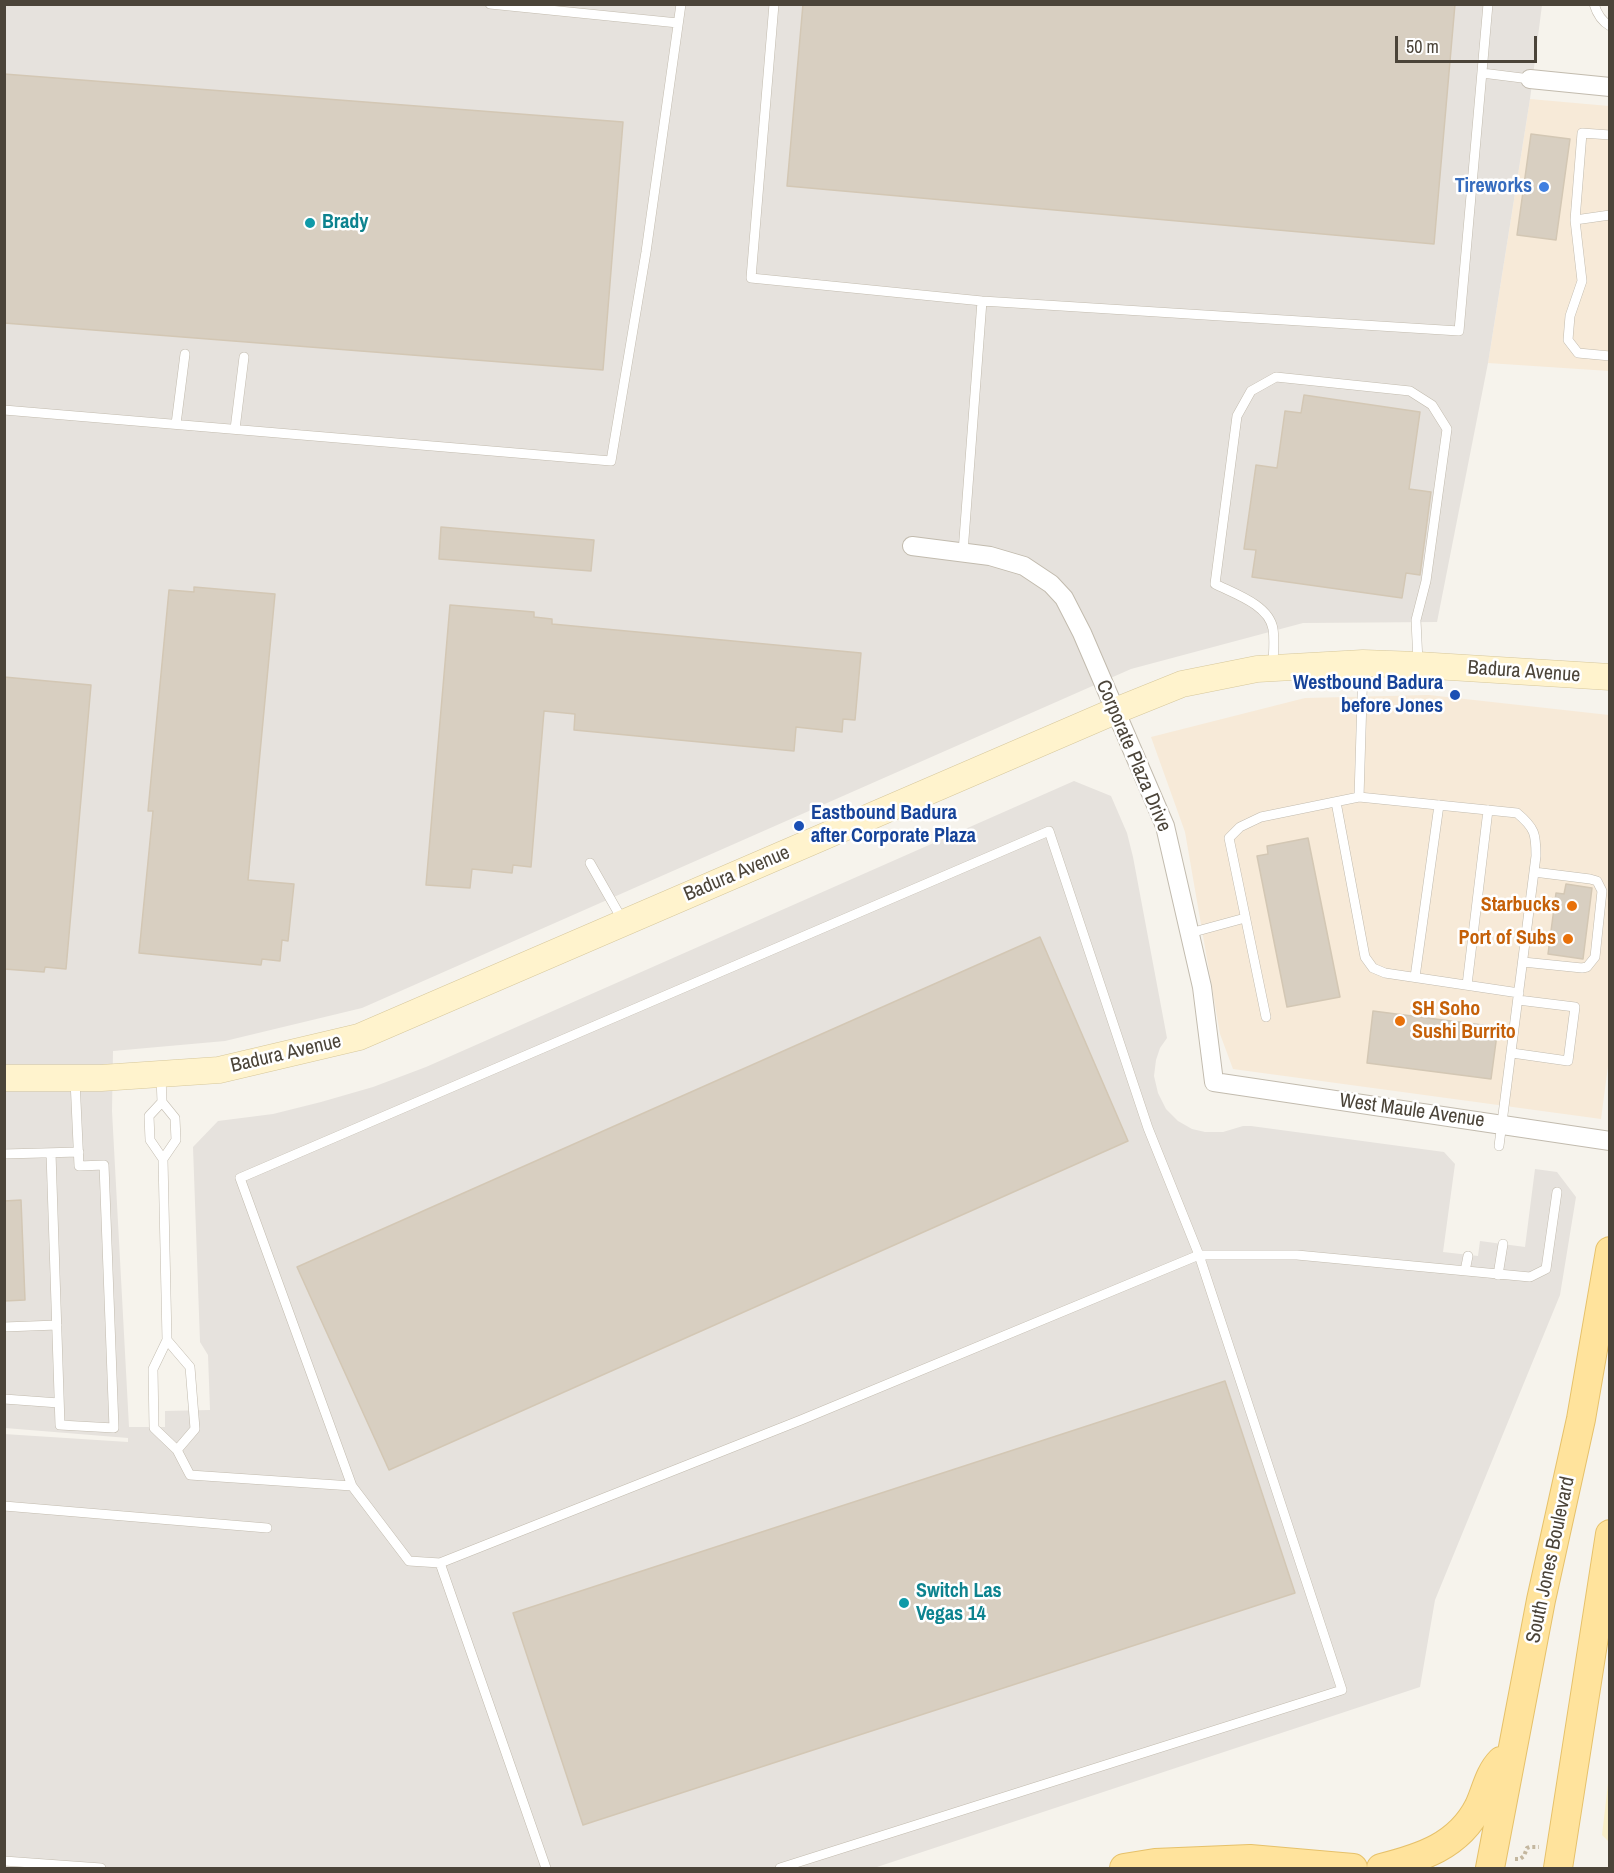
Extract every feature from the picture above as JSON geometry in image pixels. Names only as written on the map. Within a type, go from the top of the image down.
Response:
[{"type":"main road","name":"Badura Avenue","points":[[4,1078],[75,1078],[219,1071],[359,1037],[1114,711],[1182,684],[1257,669],[1363,663],[1610,677]]},
{"type":"main road","name":"South Jones Boulevard","points":[[1499,1863],[1513,1749],[1541,1600],[1581,1419],[1610,1251]]},
{"type":"main road","points":[[1551,1858],[1610,1534]]},
{"type":"main road","points":[[1381,1869],[1415,1860],[1438,1849],[1456,1836],[1473,1817],[1494,1769],[1513,1749]]},
{"type":"main road","points":[[1124,1869],[1155,1863],[1250,1859],[1353,1869]]},
{"type":"street","points":[[1530,79],[1610,87]]},
{"type":"street","name":"Corporate Plaza Drive","points":[[912,546],[990,555],[1024,566],[1051,584],[1064,598],[1082,633],[1165,826],[1202,987],[1214,1082]]},
{"type":"street","name":"West Maule Avenue","points":[[1214,1082],[1610,1141]]},
{"type":"lane","points":[[490,4],[678,23]]},
{"type":"lane","points":[[4,410],[611,461],[646,252],[681,4]]},
{"type":"lane","points":[[774,4],[750,278],[982,301],[1459,331],[1488,4]]},
{"type":"lane","points":[[1594,4],[1604,23],[1610,26]]},
{"type":"lane","points":[[1482,73],[1530,79]]},
{"type":"lane","points":[[1610,135],[1582,133],[1575,220],[1582,281],[1570,316],[1568,340],[1578,353],[1610,356]]},
{"type":"lane","points":[[1575,220],[1610,215]]},
{"type":"lane","points":[[963,552],[982,301]]},
{"type":"lane","points":[[176,424],[185,354]]},
{"type":"lane","points":[[235,429],[244,357]]},
{"type":"lane","points":[[1273,668],[1273,628],[1266,614],[1248,600],[1215,584],[1237,416],[1251,390],[1276,377],[1410,391],[1432,405],[1447,429],[1426,581],[1416,620],[1418,665]]},
{"type":"lane","points":[[1359,797],[1363,663]]},
{"type":"lane","points":[[1266,1017],[1229,838],[1240,827],[1261,817],[1359,797],[1517,813],[1536,833],[1536,856],[1500,1146]]},
{"type":"lane","points":[[1336,802],[1365,957],[1373,968],[1385,973],[1467,985],[1575,1007],[1568,1061],[1512,1053]]},
{"type":"lane","points":[[1415,977],[1439,805]]},
{"type":"lane","points":[[1467,985],[1488,810]]},
{"type":"lane","points":[[780,1869],[1342,1690],[1199,1255],[1148,1128],[1049,831],[597,1027],[240,1178],[352,1486],[409,1561],[440,1563],[801,1420],[1199,1255],[1297,1255],[1530,1277],[1546,1269],[1557,1192]]},
{"type":"lane","points":[[590,863],[624,923]]},
{"type":"lane","points":[[1523,962],[1582,968],[1587,967],[1595,957],[1602,891],[1597,881],[1534,872]]},
{"type":"lane","points":[[1190,933],[1245,918]]},
{"type":"lane","points":[[161,1073],[162,1102],[175,1118],[177,1140],[163,1159]]},
{"type":"lane","points":[[51,1153],[60,1425],[114,1428],[104,1165],[79,1166],[75,1078]]},
{"type":"lane","points":[[162,1102],[149,1116],[150,1140],[163,1159],[167,1340],[153,1369],[154,1428],[177,1450],[190,1475],[352,1486]]},
{"type":"lane","points":[[4,1154],[79,1152]]},
{"type":"lane","points":[[1498,1275],[1503,1244]]},
{"type":"lane","points":[[1465,1271],[1467,1256]]},
{"type":"lane","points":[[4,1327],[57,1325]]},
{"type":"lane","points":[[167,1340],[190,1367],[195,1429],[177,1450]]},
{"type":"lane","points":[[4,1399],[59,1403]]},
{"type":"lane","points":[[4,1506],[267,1528]]},
{"type":"lane","points":[[440,1563],[546,1869]]},
{"type":"lane","points":[[4,1861],[101,1869]]},
{"type":"path","points":[[1499,1863],[1520,1859],[1530,1846],[1551,1858]]},
{"type":"shaded area","points":[[5,5],[1542,5],[1530,99],[1488,363],[1437,622],[1303,623],[1131,669],[362,1008],[225,1041],[113,1051],[112,1111],[129,1427],[165,1427],[165,1411],[210,1410],[208,1355],[200,1342],[193,1147],[218,1121],[273,1114],[321,1102],[373,1087],[426,1067],[1074,781],[1111,796],[1127,833],[1133,857],[1167,1038],[1160,1048],[1154,1076],[1158,1093],[1166,1109],[1178,1121],[1192,1129],[1205,1132],[1223,1132],[1251,1126],[1444,1152],[1455,1164],[1443,1252],[1478,1256],[1480,1241],[1525,1247],[1535,1169],[1557,1172],[1576,1197],[1560,1295],[1435,1600],[1420,1687],[874,1868],[5,1868],[4,1434],[128,1442],[128,1438],[5,1428]]},
{"type":"shaded area","points":[[1530,99],[1609,106],[1609,371],[1488,363]]},
{"type":"shaded area","points":[[1429,695],[1609,715],[1610,1051],[1601,1119],[1233,1069],[1220,1034],[1185,832],[1151,737],[1305,698]]},
{"type":"sand","points":[[1609,1775],[1609,1842],[1602,1835]]},
{"type":"building","points":[[803,4],[1455,4],[1434,244],[787,186]]},
{"type":"building","name":"Brady","points":[[4,74],[623,122],[603,370],[4,323]]},
{"type":"building","name":"Tireworks","points":[[1531,134],[1570,139],[1556,240],[1517,235]]},
{"type":"building","points":[[1304,395],[1420,412],[1409,489],[1431,492],[1420,575],[1406,573],[1402,598],[1252,577],[1256,550],[1244,549],[1256,465],[1277,468],[1285,411],[1301,413]]},
{"type":"building","points":[[441,527],[594,540],[591,571],[439,559]]},
{"type":"building","points":[[194,587],[275,594],[248,880],[294,884],[288,941],[282,940],[280,961],[262,959],[261,965],[139,953],[153,811],[148,811],[169,590],[194,592]]},
{"type":"building","points":[[450,605],[534,612],[534,617],[552,619],[552,624],[861,653],[855,720],[843,719],[842,732],[796,727],[794,751],[574,730],[575,714],[544,711],[531,867],[513,865],[512,873],[472,869],[470,888],[426,885]]},
{"type":"building","points":[[4,677],[91,685],[66,969],[45,967],[44,972],[4,969]]},
{"type":"building","points":[[1308,838],[1340,997],[1287,1007],[1257,856],[1268,854],[1267,846]]},
{"type":"building","points":[[1566,884],[1592,888],[1583,959],[1548,954],[1556,893],[1564,894]]},
{"type":"building","points":[[1040,937],[1128,1141],[389,1470],[297,1267]]},
{"type":"building","points":[[1373,1011],[1498,1027],[1491,1079],[1367,1063]]},
{"type":"building","points":[[21,1200],[25,1300],[4,1301],[4,1201]]},
{"type":"building","name":"Switch Las Vegas 14","points":[[1225,1381],[1295,1593],[583,1825],[513,1613]]},
{"type":"place","name":"Tireworks","points":[[1544,187]]},
{"type":"place","name":"Brady","points":[[310,223]]},
{"type":"place","name":"Westbound Badura before Jones","points":[[1455,695]]},
{"type":"place","name":"Eastbound Badura after Corporate Plaza","points":[[799,826]]},
{"type":"place","name":"Starbucks","points":[[1572,906]]},
{"type":"place","name":"Port of Subs","points":[[1568,939]]},
{"type":"place","name":"SH Soho Sushi Burrito","points":[[1400,1021]]},
{"type":"place","name":"Switch Las Vegas 14","points":[[904,1603]]}]
